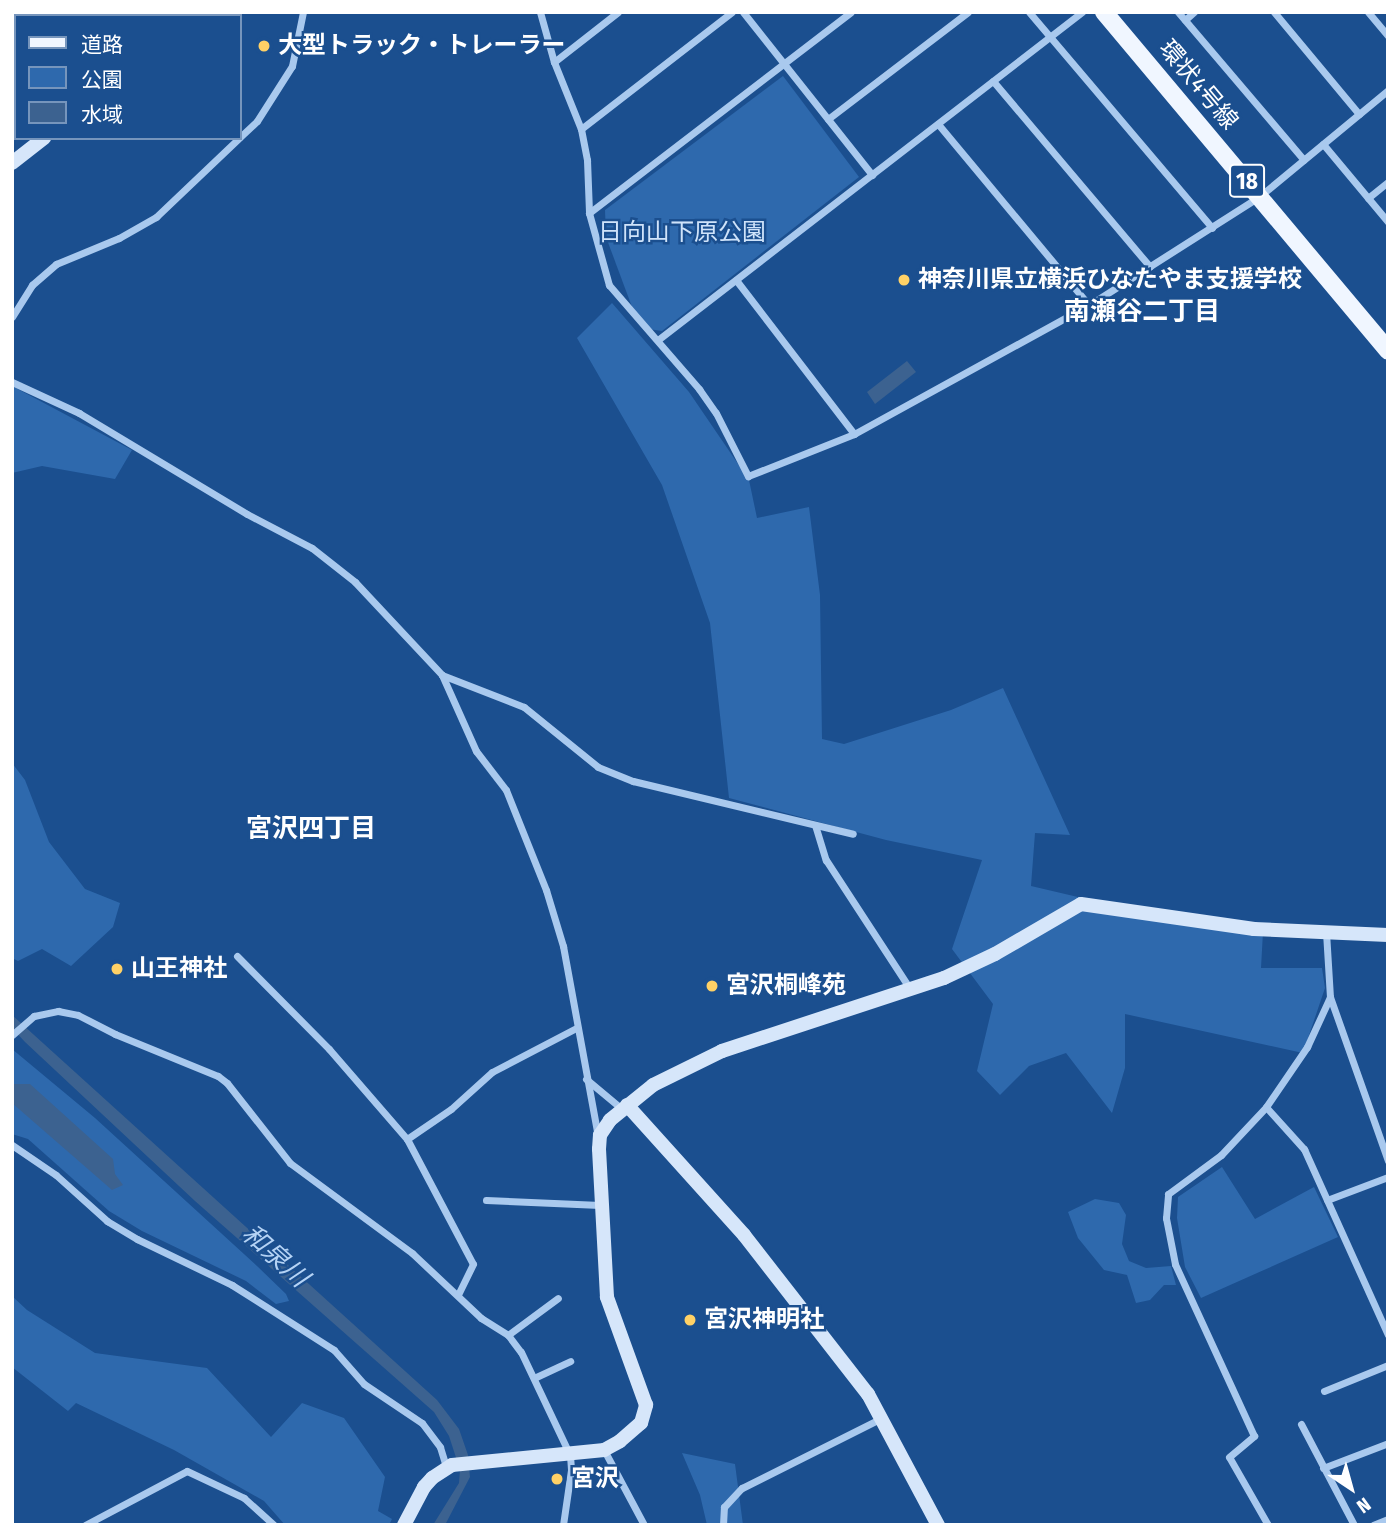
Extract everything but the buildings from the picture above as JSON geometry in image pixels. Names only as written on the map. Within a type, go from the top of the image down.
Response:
[{"type":"main road","name":"環状4号線","points":[[1104,12],[1388,351]]},
{"type":"street","points":[[242,135],[257,121],[292,66],[303,12]]},
{"type":"street","points":[[540,12],[554,62],[581,129],[587,160],[589,213],[609,285],[659,339],[716,413],[748,476],[854,434],[1089,305],[1260,196],[1388,90]]},
{"type":"street","points":[[554,62],[618,12]]},
{"type":"street","points":[[581,129],[733,12]]},
{"type":"street","points":[[743,12],[872,175]]},
{"type":"street","points":[[589,213],[851,12]]},
{"type":"street","points":[[828,118],[968,12]]},
{"type":"street","points":[[1029,12],[1212,228]]},
{"type":"street","points":[[659,339],[1082,12]]},
{"type":"street","points":[[1178,12],[1304,160]]},
{"type":"street","points":[[1185,20],[1194,12]]},
{"type":"street","points":[[1274,12],[1359,114]]},
{"type":"street","points":[[1368,12],[1388,36]]},
{"type":"street","points":[[993,81],[1150,267]]},
{"type":"street","points":[[938,124],[1089,305]]},
{"type":"street","points":[[12,163],[41,140]]},
{"type":"street","points":[[12,317],[32,285],[56,264],[119,238],[156,218],[237,140]]},
{"type":"street","points":[[1323,144],[1388,222]]},
{"type":"street","points":[[1368,198],[1388,182]]},
{"type":"street","points":[[736,280],[854,434]]},
{"type":"street","points":[[12,382],[79,413],[247,514],[312,548],[355,582],[442,675],[476,751],[506,790],[546,890],[563,947],[599,1140],[600,1205],[607,1297],[646,1405],[641,1423],[620,1441],[604,1450],[450,1467],[424,1487],[404,1525]]},
{"type":"street","points":[[442,675],[524,707],[598,767],[633,780],[853,834]]},
{"type":"street","points":[[815,825],[826,860],[910,989]]},
{"type":"street","points":[[599,1140],[605,1126],[624,1107],[653,1085],[698,1061],[976,964],[1082,904],[1254,929],[1388,935]]},
{"type":"street","points":[[1326,932],[1330,997],[1388,1161]]},
{"type":"street","points":[[237,956],[329,1049],[407,1139],[473,1264],[458,1295]]},
{"type":"street","points":[[1268,1525],[1229,1457],[1254,1436],[1175,1264],[1167,1218],[1168,1194],[1221,1155],[1266,1107],[1307,1047],[1330,997]]},
{"type":"street","points":[[12,1035],[34,1016],[58,1011],[78,1015],[115,1034],[218,1076],[290,1163],[412,1253],[481,1318],[509,1335],[534,1378],[569,1455],[571,1470],[563,1525]]},
{"type":"street","points":[[407,1139],[451,1109],[492,1072],[576,1028]]},
{"type":"street","points":[[586,1079],[624,1107],[744,1236],[851,1373],[882,1418],[938,1525]]},
{"type":"street","points":[[1266,1107],[1304,1149],[1388,1335]]},
{"type":"street","points":[[12,1144],[56,1175],[107,1222],[137,1240],[232,1285],[334,1350],[364,1384],[430,1431],[450,1467]]},
{"type":"street","points":[[1327,1200],[1388,1177]]},
{"type":"street","points":[[486,1200],[600,1205]]},
{"type":"street","points":[[509,1335],[558,1298]]},
{"type":"street","points":[[534,1378],[570,1361]]},
{"type":"street","points":[[1324,1391],[1388,1365]]},
{"type":"street","points":[[723,1525],[724,1507],[742,1488],[882,1418]]},
{"type":"street","points":[[1301,1424],[1354,1525]]},
{"type":"street","points":[[1323,1468],[1388,1443]]},
{"type":"street","points":[[604,1450],[644,1525]]},
{"type":"street","points":[[85,1525],[187,1471],[244,1498],[274,1525]]},
{"type":"street","points":[[1373,1525],[1388,1519]]},
{"type":"green space","name":"日向山下原公園","points":[[783,76],[859,177],[662,331],[648,329],[632,307],[606,237],[605,210]]},
{"type":"green space","points":[[612,303],[689,392],[749,480],[757,518],[809,507],[820,595],[822,739],[844,744],[951,710],[1003,688],[1070,835],[1035,833],[1031,886],[1112,905],[1263,932],[1261,968],[1322,968],[1325,988],[1303,1053],[1125,1014],[1125,1068],[1112,1113],[1066,1053],[1029,1066],[1000,1095],[977,1071],[993,1004],[952,949],[982,860],[886,840],[729,798],[710,623],[662,485],[577,338]]},
{"type":"green space","points":[[12,386],[132,450],[115,479],[42,466],[12,473]]},
{"type":"green space","points":[[12,763],[25,780],[49,842],[85,889],[120,903],[113,927],[71,966],[42,949],[18,961],[12,958]]},
{"type":"green space","points":[[12,1049],[95,1118],[257,1266],[286,1294],[289,1301],[276,1304],[246,1281],[142,1231],[109,1211],[28,1139],[12,1134]]},
{"type":"green space","points":[[1222,1167],[1255,1219],[1314,1187],[1338,1237],[1201,1298],[1185,1267],[1177,1218],[1178,1197]]},
{"type":"green space","points":[[1095,1199],[1119,1203],[1126,1215],[1122,1244],[1129,1261],[1146,1268],[1171,1266],[1176,1285],[1164,1285],[1150,1300],[1136,1303],[1127,1275],[1104,1270],[1078,1238],[1068,1212]]},
{"type":"green space","points":[[12,1296],[27,1310],[95,1353],[207,1368],[271,1437],[302,1403],[344,1418],[385,1477],[378,1511],[392,1519],[389,1525],[285,1525],[264,1501],[174,1450],[76,1403],[68,1411],[12,1367]]},
{"type":"green space","points":[[682,1453],[735,1464],[743,1525],[707,1525],[700,1495]]},
{"type":"water","points":[[907,361],[916,372],[875,404],[867,392]]},
{"type":"water","name":"和泉川","points":[[12,1015],[437,1400],[459,1429],[468,1455],[470,1477],[445,1525],[433,1525],[459,1483],[460,1470],[449,1436],[434,1412],[195,1201],[25,1042],[12,1028]]},
{"type":"water","points":[[12,1084],[30,1084],[113,1159],[115,1174],[123,1185],[112,1190],[12,1103]]},
{"type":"place","name":"大型トラック・トレーラー","points":[[264,46]]},
{"type":"place","name":"神奈川県立横浜ひなたやま支援学校","points":[[904,280]]},
{"type":"place","name":"山王神社","points":[[117,969]]},
{"type":"place","name":"宮沢桐峰苑","points":[[712,986]]},
{"type":"place","name":"宮沢神明社","points":[[690,1320]]},
{"type":"place","name":"宮沢","points":[[557,1479]]},
{"type":"district","name":"南瀬谷二丁目","points":[[1142,312]]},
{"type":"district","name":"宮沢四丁目","points":[[311,829]]}]
